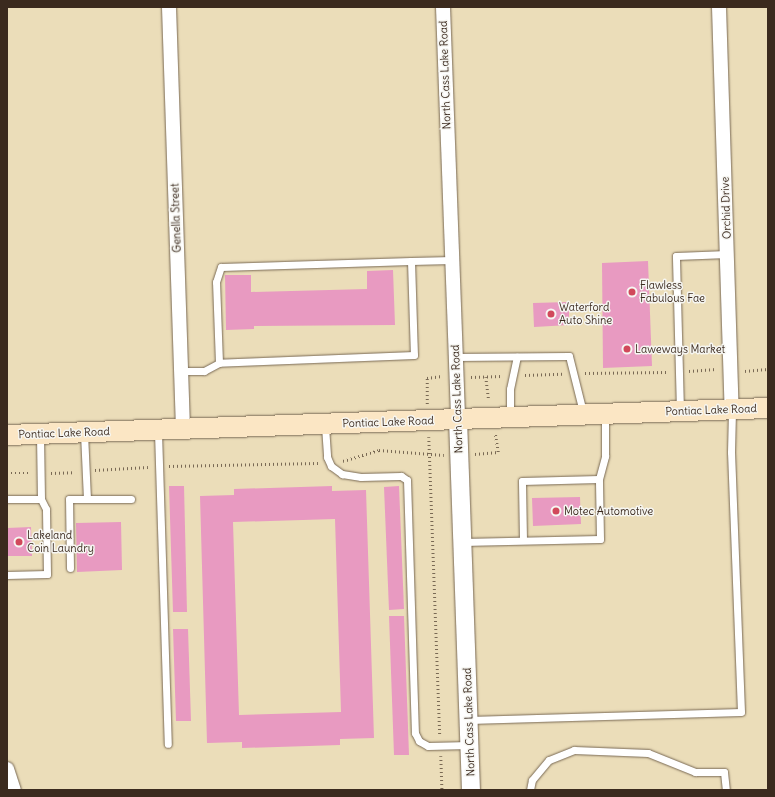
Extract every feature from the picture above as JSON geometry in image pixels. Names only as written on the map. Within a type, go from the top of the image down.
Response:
[{"type":"main road","name":"Pontiac Lake Road","points":[[7,434],[768,408]]},
{"type":"street","name":"Genella Street","points":[[169,7],[183,428]]},
{"type":"street","name":"North Cass Lake Road","points":[[443,7],[471,790]]},
{"type":"street","name":"Orchid Drive","points":[[719,7],[732,410]]},
{"type":"street","points":[[7,769],[14,790]]},
{"type":"lane","points":[[680,412],[676,256],[727,254]]},
{"type":"lane","points":[[219,363],[216,282],[222,267],[452,260]]},
{"type":"lane","points":[[181,371],[204,371],[219,363],[414,355],[411,261]]},
{"type":"lane","points":[[455,357],[569,356],[584,415]]},
{"type":"lane","points":[[510,418],[510,390],[517,357]]},
{"type":"lane","points":[[469,720],[741,712],[731,452],[732,410]]},
{"type":"lane","points":[[462,542],[600,539],[599,479],[605,456],[605,414]]},
{"type":"lane","points":[[325,424],[326,451],[330,462],[338,472],[347,476],[401,476],[407,480],[415,733],[423,744],[440,746],[470,745]]},
{"type":"lane","points":[[157,430],[168,744]]},
{"type":"lane","points":[[84,432],[87,499]]},
{"type":"lane","points":[[7,575],[47,574],[46,509],[41,499],[40,434]]},
{"type":"lane","points":[[523,540],[522,481],[599,479]]},
{"type":"lane","points":[[7,499],[41,499]]},
{"type":"lane","points":[[70,568],[69,499],[131,499]]},
{"type":"lane","points":[[530,790],[532,780],[550,760],[574,750],[648,753],[695,772],[724,772],[726,790]]},
{"type":"path","points":[[474,377],[574,373],[768,369]]},
{"type":"path","points":[[427,393],[427,378],[439,376]]},
{"type":"path","points":[[486,377],[487,391]]},
{"type":"path","points":[[486,453],[498,452],[496,443]]},
{"type":"path","points":[[429,448],[442,790]]},
{"type":"path","points":[[7,473],[86,471],[159,466],[330,462],[341,461],[379,450],[437,456]]},
{"type":"building","points":[[648,261],[652,366],[603,368],[602,263]]},
{"type":"building","points":[[393,270],[395,325],[254,326],[254,329],[226,330],[225,275],[251,275],[251,292],[367,289],[367,271]]},
{"type":"building","name":"Waterford Auto Shine","points":[[569,302],[569,325],[534,327],[533,303]]},
{"type":"building","points":[[169,486],[184,486],[187,612],[173,612]]},
{"type":"building","points":[[332,486],[332,491],[366,490],[374,738],[340,739],[340,745],[242,748],[242,742],[207,743],[200,496],[234,495],[234,489]],"holes":[[[335,519],[341,712],[239,715],[233,522]]]},
{"type":"building","points":[[399,486],[404,609],[389,610],[384,487]]},
{"type":"building","name":"Motec Automotive","points":[[580,497],[581,524],[533,526],[532,498]]},
{"type":"building","points":[[121,522],[122,570],[77,572],[76,523]]},
{"type":"building","name":"Lakeland Coin Laundry","points":[[31,527],[32,556],[7,556],[7,528]]},
{"type":"building","points":[[389,616],[404,616],[409,755],[394,755]]},
{"type":"building","points":[[173,629],[188,629],[191,721],[176,721]]},
{"type":"place","name":"Flawless Fabulous Fae","points":[[632,292]]},
{"type":"place","name":"Waterford Auto Shine","points":[[551,314]]},
{"type":"place","name":"Laweways Market","points":[[627,349]]},
{"type":"place","name":"Motec Automotive","points":[[556,511]]},
{"type":"place","name":"Lakeland Coin Laundry","points":[[19,542]]}]
